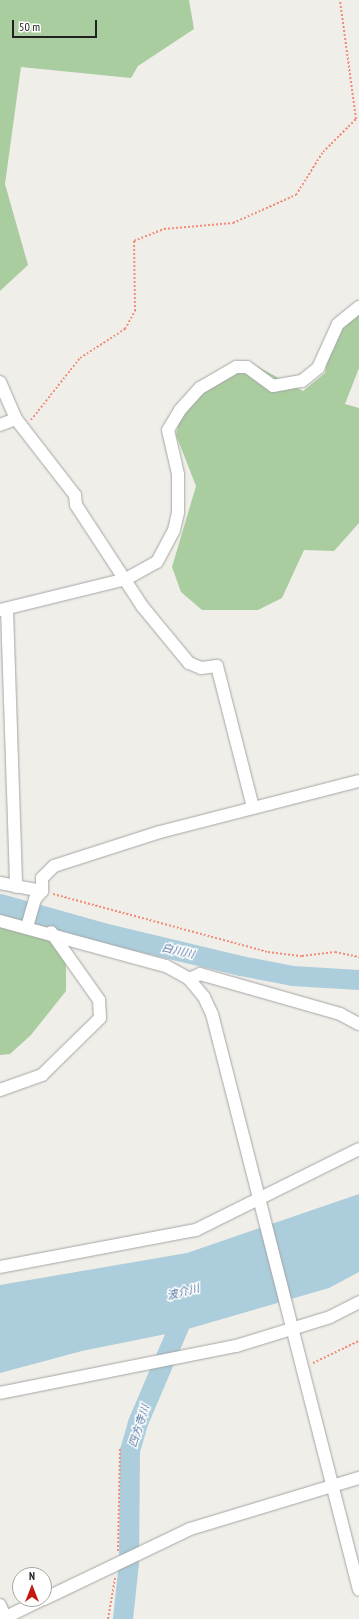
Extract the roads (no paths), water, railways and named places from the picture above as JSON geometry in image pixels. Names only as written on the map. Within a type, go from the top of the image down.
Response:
[{"type":"street","points":[[16,887],[3,610],[126,579],[157,562],[174,530],[178,513],[178,474],[168,430],[180,410],[200,388],[236,367],[247,367],[272,386],[302,381],[318,368],[338,324],[359,307]]},
{"type":"street","points":[[0,382],[16,419],[75,495],[76,506],[179,654],[201,668],[218,666],[253,807]]},
{"type":"street","points":[[0,425],[16,419]]},
{"type":"street","points":[[28,923],[39,895],[42,878],[54,866],[78,856],[253,807],[359,781]]},
{"type":"street","points":[[0,883],[39,895]]},
{"type":"street","points":[[0,921],[28,923],[51,932],[166,966],[189,979],[212,1014],[264,1215],[330,1487],[359,1590]]},
{"type":"street","points":[[0,1090],[42,1075],[100,1018],[99,1000],[51,932]]},
{"type":"street","points":[[189,979],[200,974],[340,1014],[359,1024]]},
{"type":"street","points":[[0,1267],[196,1230],[260,1200],[359,1149]]},
{"type":"street","points":[[0,1393],[236,1346],[290,1322],[330,1317],[359,1302]]},
{"type":"street","points":[[52,1595],[190,1528],[359,1478]]},
{"type":"street","points":[[0,1605],[5,1618],[28,1607]]},
{"type":"water","name":"波介川","points":[[359,1194],[359,1272],[329,1288],[181,1331],[82,1351],[0,1373],[0,1285],[187,1253]]},
{"type":"waterway","name":"白川川","points":[[0,904],[103,933],[241,966],[293,976],[359,980]]},
{"type":"waterway","name":"四方寺川","points":[[123,1619],[129,1563],[130,1451],[138,1423],[188,1306]]}]
